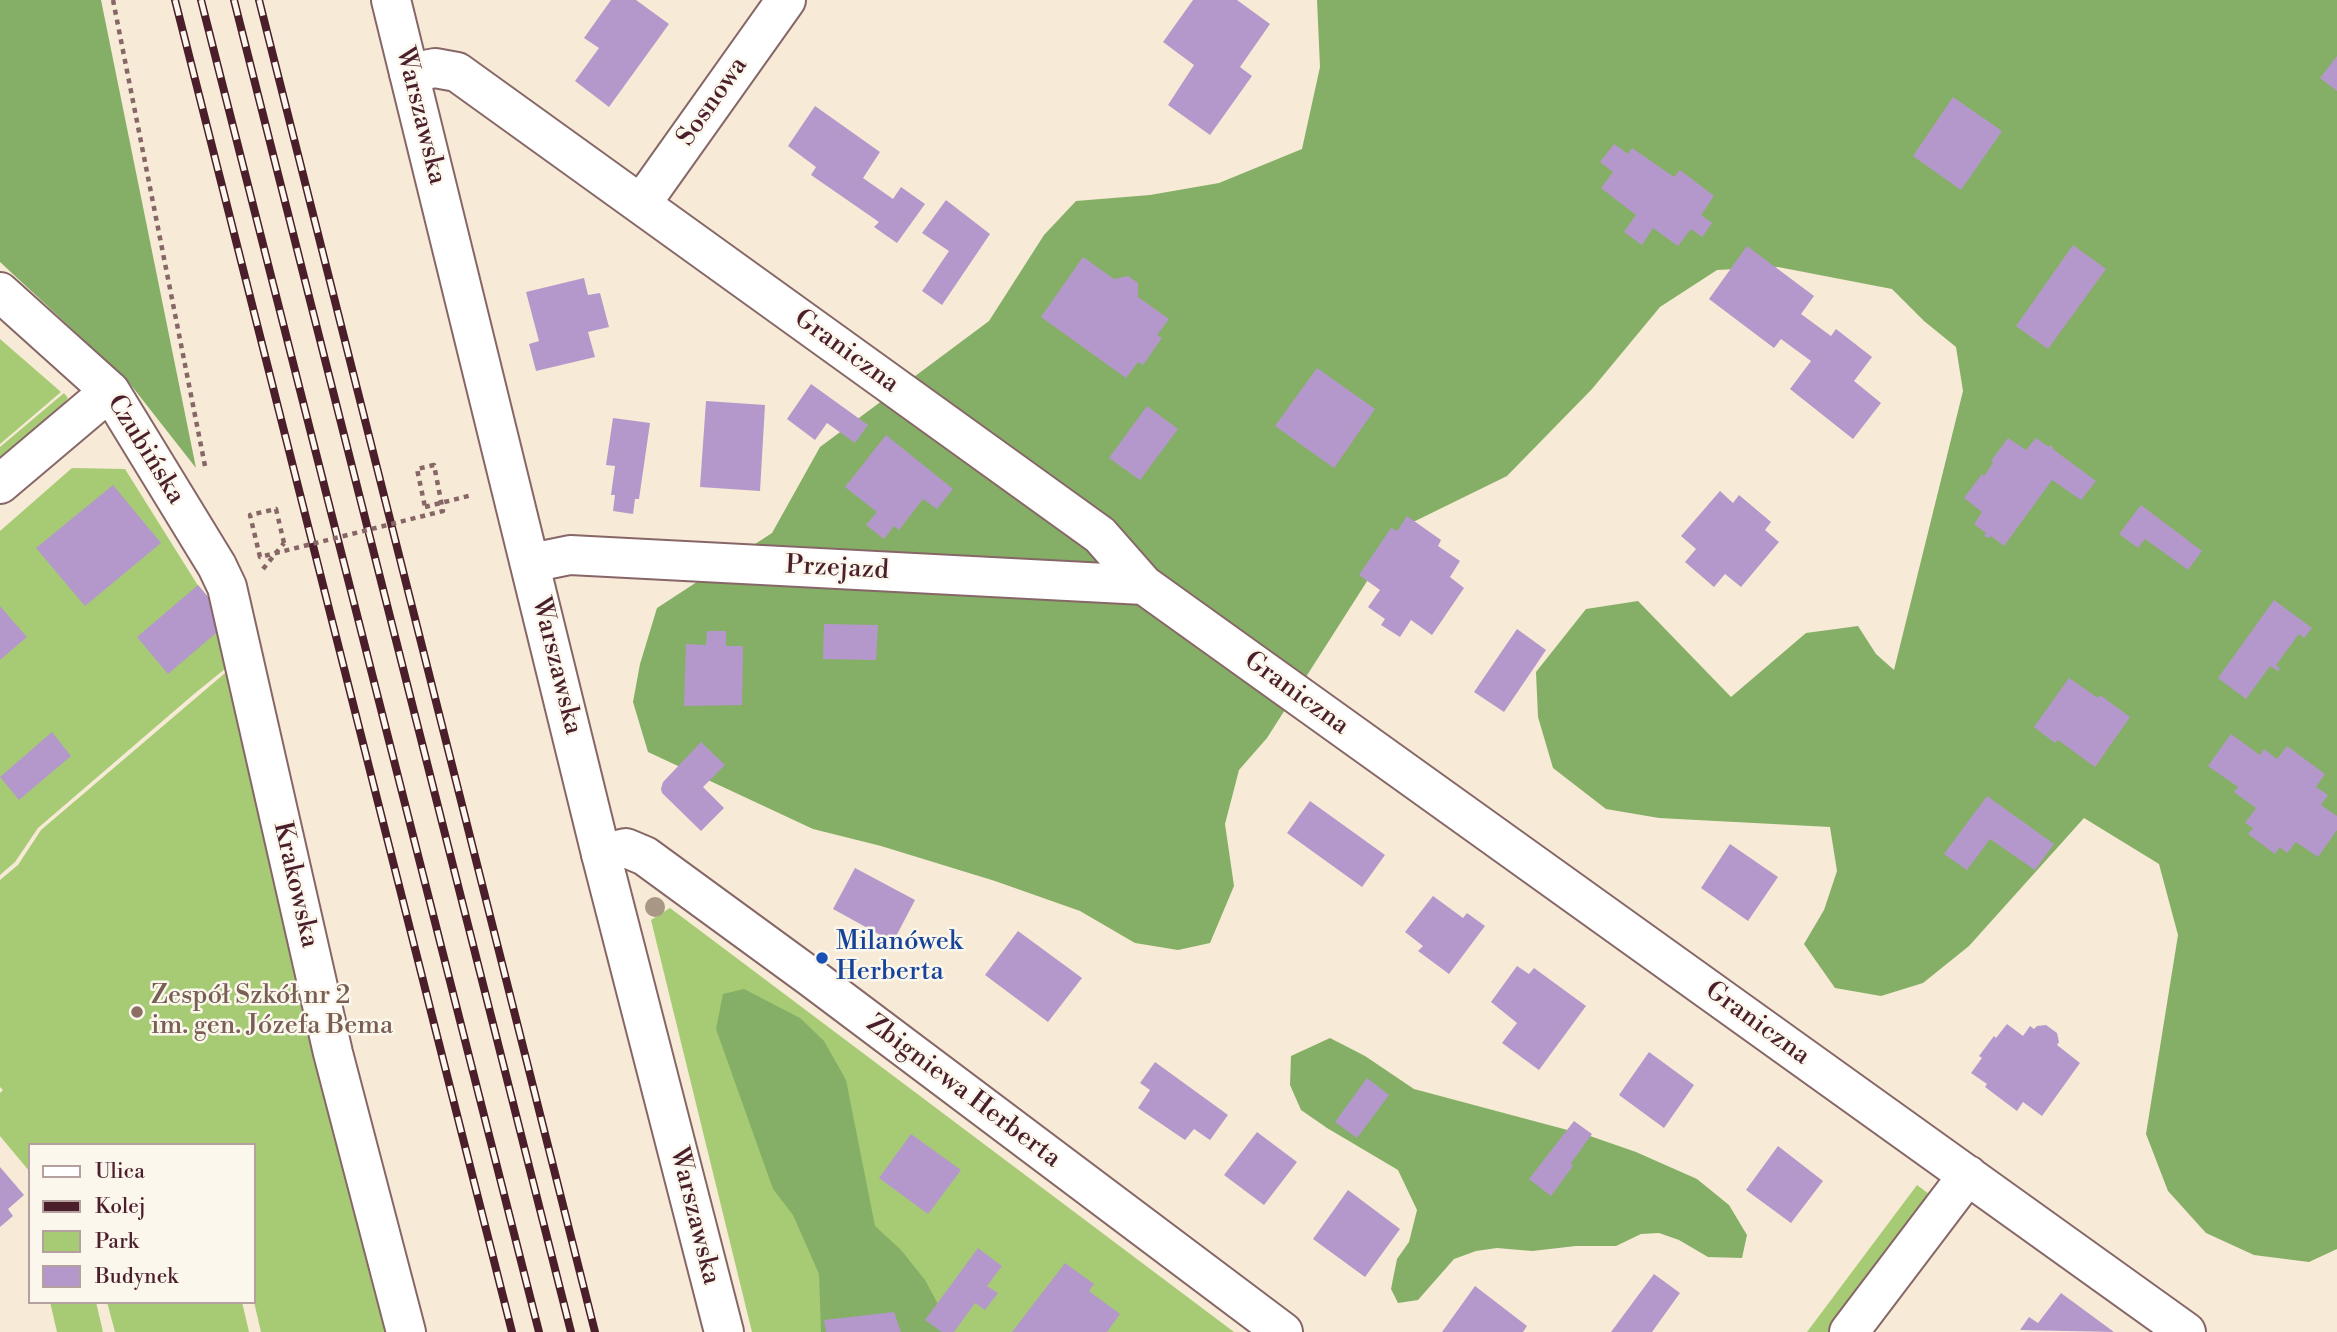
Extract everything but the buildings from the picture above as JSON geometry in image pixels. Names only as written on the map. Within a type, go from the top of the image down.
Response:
[{"type":"street","name":"Warszawska","points":[[391,0],[601,854],[723,1332]]},
{"type":"street","name":"Sosnowa","points":[[641,204],[786,0]]},
{"type":"street","name":"Graniczna","points":[[409,73],[435,68],[457,72],[1100,535],[1144,585],[2186,1332]]},
{"type":"street","name":"Czubińska","points":[[0,292],[110,391],[217,566],[227,587],[240,641]]},
{"type":"street","points":[[0,484],[110,391]]},
{"type":"street","name":"Przejazd","points":[[531,562],[570,555],[1144,585]]},
{"type":"street","name":"Krakowska","points":[[240,641],[332,1053],[406,1332]]},
{"type":"street","name":"Zbigniewa Herberta","points":[[601,854],[626,848],[645,856],[1283,1332]]},
{"type":"street","points":[[1849,1332],[1968,1175]]},
{"type":"path","points":[[113,0],[207,475]]},
{"type":"path","points":[[284,543],[276,509],[250,515],[260,558],[443,511],[434,465],[417,469],[425,507],[477,494]]},
{"type":"green space","points":[[0,0],[101,0],[196,468],[127,380],[0,262]]},
{"type":"green space","points":[[1317,0],[2337,0],[2337,1249],[2309,1262],[2254,1255],[2206,1233],[2168,1191],[2146,1134],[2178,935],[2159,864],[2084,818],[1969,946],[1923,983],[1881,996],[1835,988],[1804,944],[1824,910],[1837,871],[1830,827],[1659,818],[1606,809],[1553,768],[1538,717],[1536,672],[1586,609],[1638,601],[1731,697],[1806,633],[1858,626],[1876,654],[1894,670],[1963,391],[1956,347],[1924,321],[1892,289],[1778,267],[1717,270],[1660,307],[1592,389],[1507,476],[1401,528],[1267,738],[1239,770],[1225,824],[1234,886],[1210,943],[1178,950],[1135,943],[1080,911],[995,881],[881,846],[813,829],[648,752],[633,702],[640,664],[657,608],[772,533],[820,447],[989,321],[1044,235],[1076,201],[1150,195],[1219,183],[1302,149],[1320,67]]},
{"type":"green space","points":[[0,339],[61,392],[0,444]]},
{"type":"green space","points":[[64,393],[68,398],[65,402],[0,458],[0,447]]},
{"type":"green space","points":[[72,468],[125,469],[197,584],[229,622],[236,660],[38,828],[15,862],[0,875],[0,531]]},
{"type":"green space","name":"Zespół Szkół nr 2 im. gen. Józefa Bema","points":[[238,662],[394,1332],[261,1332],[254,1304],[256,1143],[28,1143],[28,1170],[0,1136],[0,1093],[3,1090],[0,1087],[0,880],[18,865],[41,830]]},
{"type":"green space","points":[[670,908],[1234,1332],[752,1332],[651,920]]},
{"type":"green space","points":[[744,989],[800,1018],[824,1041],[846,1080],[875,1226],[901,1250],[925,1280],[953,1332],[821,1332],[819,1274],[793,1215],[773,1189],[716,1029],[723,994]]},
{"type":"green space","points":[[1330,1038],[1365,1056],[1414,1089],[1590,1136],[1636,1152],[1697,1179],[1729,1205],[1747,1235],[1742,1258],[1708,1257],[1679,1240],[1659,1233],[1641,1234],[1616,1246],[1576,1246],[1532,1251],[1497,1248],[1476,1251],[1454,1259],[1418,1300],[1398,1303],[1391,1289],[1397,1259],[1409,1242],[1417,1210],[1398,1170],[1301,1110],[1290,1085],[1291,1056]]},
{"type":"green space","points":[[1917,1185],[1929,1194],[1829,1332],[1807,1332]]},
{"type":"green space","points":[[50,1304],[96,1304],[103,1332],[57,1332]]},
{"type":"green space","points":[[108,1304],[242,1304],[249,1332],[115,1332]]},
{"type":"railway","points":[[175,0],[512,1332]]},
{"type":"railway","points":[[201,0],[539,1332]]},
{"type":"railway","points":[[234,0],[571,1332]]},
{"type":"railway","points":[[259,0],[595,1332]]},
{"type":"place","name":"Milanówek Herberta","points":[[822,958]]},
{"type":"place","name":"Zespół Szkół nr 2 im. gen. Józefa Bema","points":[[137,1012]]}]
